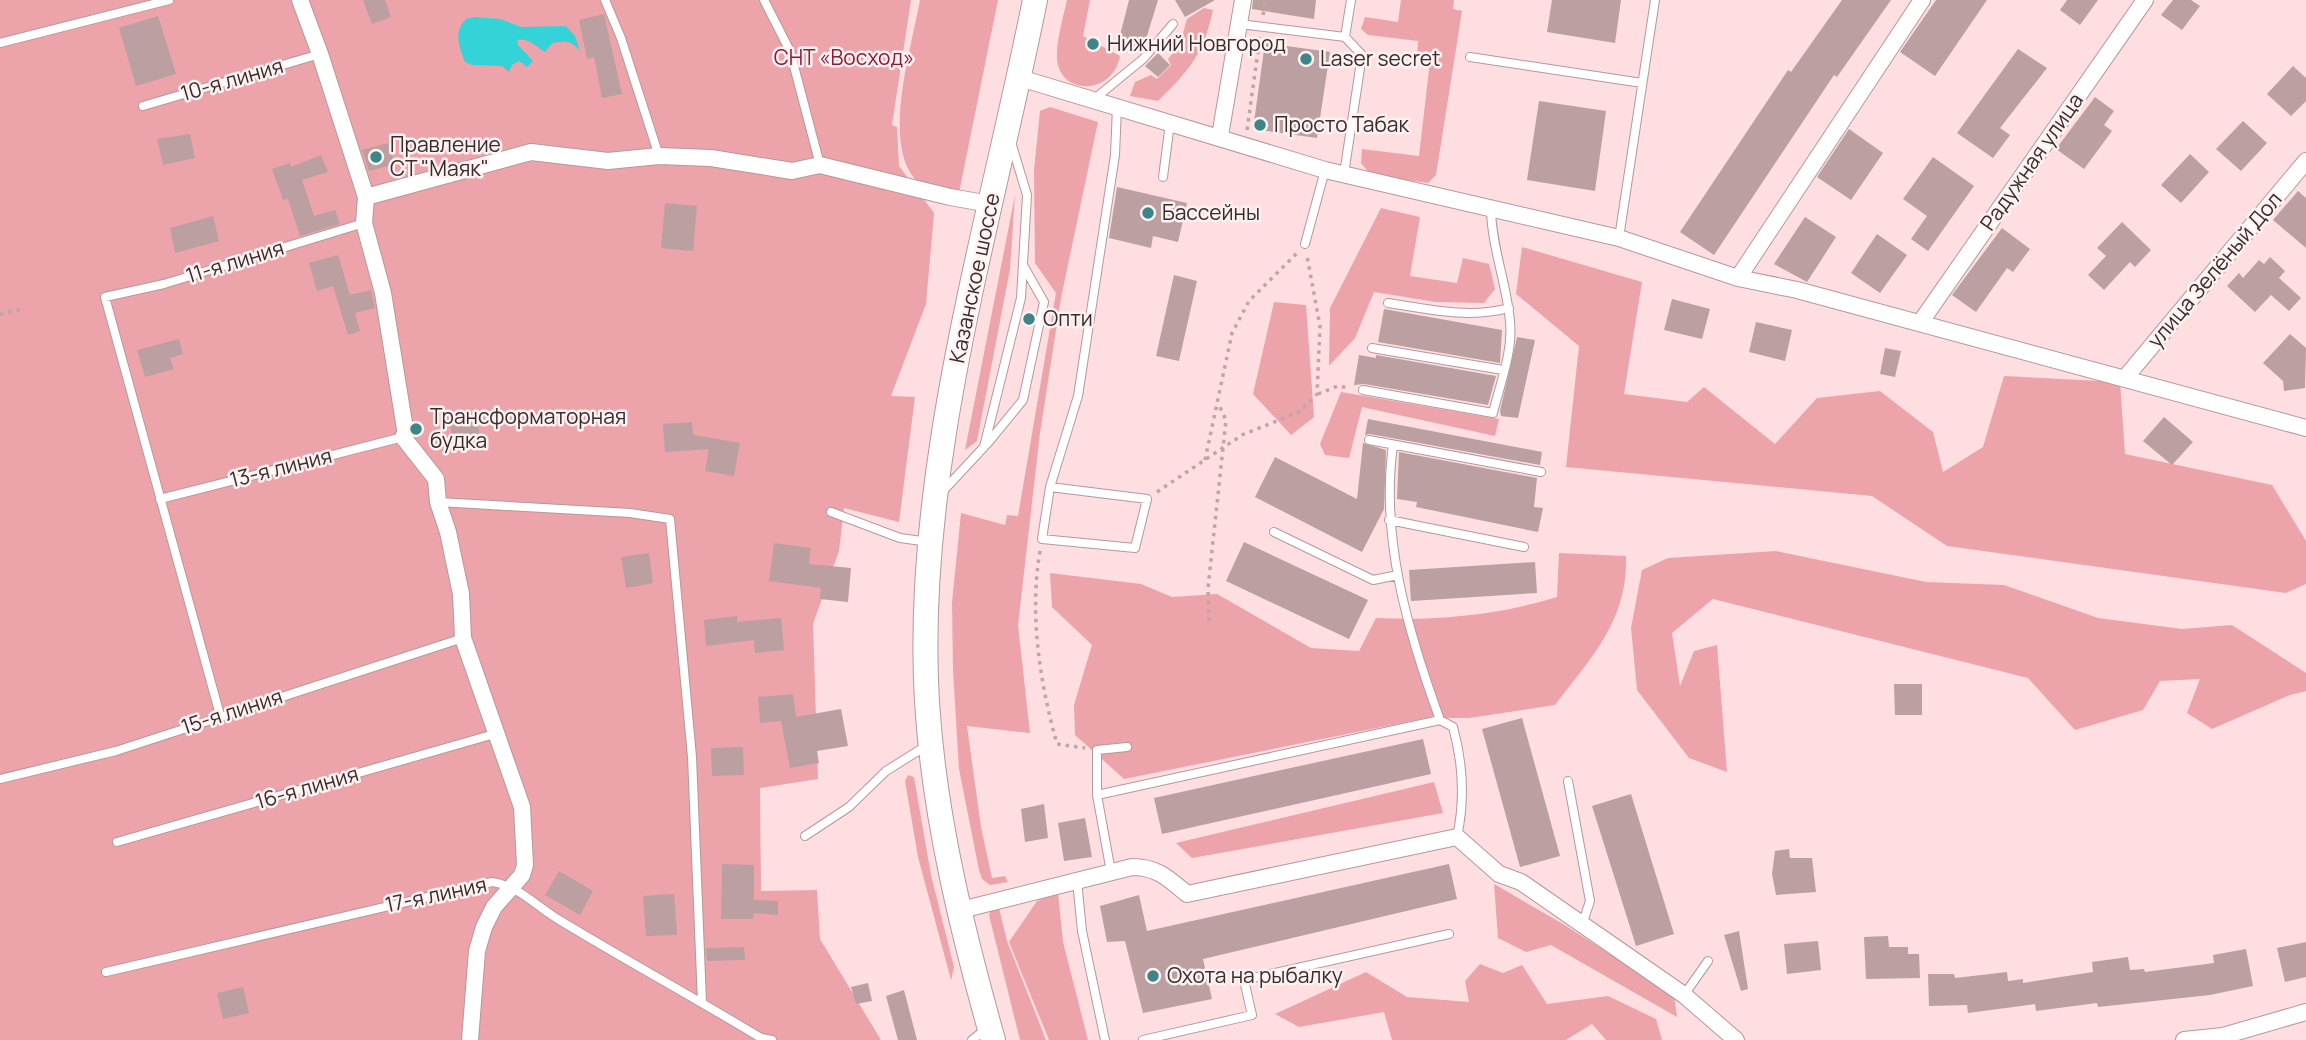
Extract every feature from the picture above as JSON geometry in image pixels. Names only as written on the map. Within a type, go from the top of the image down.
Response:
[{"type":"main road","points":[[1020,78],[1035,0]]},
{"type":"main road","name":"Казанское шоссе","points":[[985,1029],[939,807],[926,662],[932,542],[946,424],[990,204],[1020,78]]},
{"type":"street","points":[[299,0],[320,54],[366,197],[364,223],[383,293],[406,435],[403,437],[436,479],[438,502],[448,532],[461,594],[463,638],[522,807],[525,864],[513,886],[494,907],[484,927],[477,951],[470,1040]]},
{"type":"street","points":[[1220,136],[1243,0]]},
{"type":"street","points":[[1738,278],[1922,0]]},
{"type":"street","name":"Радужная улица","points":[[1920,323],[2145,0]]},
{"type":"street","points":[[1020,78],[1220,136],[1325,170],[1619,238],[1738,278],[1797,290],[2306,428]]},
{"type":"street","points":[[366,197],[531,152],[608,161],[659,156],[711,158],[792,171],[820,165],[950,197],[990,204]]},
{"type":"street","name":"улица Зелёный Дол","points":[[2125,379],[2306,161]]},
{"type":"street","points":[[961,910],[1111,872],[1147,867],[1161,872],[1187,894],[1457,837],[1499,874],[1521,881],[1684,995],[1736,1040]]},
{"type":"street","points":[[2184,1040],[2222,1038],[2306,1012]]},
{"type":"lane","points":[[0,43],[169,0]]},
{"type":"lane","points":[[605,0],[621,38],[659,156]]},
{"type":"lane","points":[[764,0],[790,51],[820,165]]},
{"type":"lane","points":[[1345,37],[1351,0]]},
{"type":"lane","points":[[1619,238],[1655,0]]},
{"type":"lane","points":[[1093,100],[1143,59],[1174,24]]},
{"type":"lane","points":[[1240,24],[1345,37],[1362,55],[1344,174]]},
{"type":"lane","name":"10-я линия","points":[[143,106],[320,54]]},
{"type":"lane","points":[[1470,57],[1642,83]]},
{"type":"lane","points":[[1050,487],[1147,499],[1135,548],[1042,539],[1050,487],[1078,396],[1115,155],[1117,107]]},
{"type":"lane","points":[[1163,177],[1170,123]]},
{"type":"lane","points":[[985,447],[1021,298],[1027,195],[1007,132]]},
{"type":"lane","points":[[1306,244],[1325,170]]},
{"type":"lane","points":[[1363,390],[1493,413],[1510,342],[1509,308],[1492,240],[1491,210]]},
{"type":"lane","name":"11-я линия","points":[[160,499],[105,297],[164,284],[364,223]]},
{"type":"lane","points":[[936,498],[985,447],[1023,401],[1044,302],[1023,265]]},
{"type":"lane","points":[[1388,303],[1458,313],[1492,313],[1509,308]]},
{"type":"lane","points":[[1372,348],[1503,370]]},
{"type":"lane","name":"13-я линия","points":[[160,499],[403,437]]},
{"type":"lane","points":[[1369,440],[1541,472]]},
{"type":"lane","points":[[1393,445],[1387,486],[1389,520],[1398,575],[1425,679],[1440,720]]},
{"type":"lane","points":[[160,499],[220,715]]},
{"type":"lane","points":[[438,502],[630,513],[670,519],[692,757],[702,1002]]},
{"type":"lane","points":[[831,512],[900,538],[932,542]]},
{"type":"lane","points":[[1389,520],[1524,547]]},
{"type":"lane","points":[[1274,532],[1373,580],[1398,575]]},
{"type":"lane","name":"15-я линия","points":[[0,779],[116,751],[463,638]]},
{"type":"lane","points":[[1097,795],[1440,720],[1453,727],[1458,746],[1464,805],[1457,837]]},
{"type":"lane","name":"16-я линия","points":[[117,842],[498,733]]},
{"type":"lane","points":[[805,835],[849,807],[886,771],[932,743]]},
{"type":"lane","points":[[1111,872],[1097,795],[1097,750],[1128,747]]},
{"type":"lane","points":[[1568,781],[1590,901],[1582,925]]},
{"type":"lane","points":[[1077,881],[1082,931],[1105,1040]]},
{"type":"lane","name":"17-я линия","points":[[106,972],[463,886],[492,882],[513,886],[536,906],[761,1039],[772,1040]]},
{"type":"lane","points":[[1143,1040],[1252,1015],[1244,981],[1449,934]]},
{"type":"lane","points":[[1684,995],[1708,961]]},
{"type":"path","points":[[1258,136],[1247,133],[1266,0]]},
{"type":"path","points":[[1306,244],[1320,326],[1317,394]]},
{"type":"path","points":[[1205,462],[1232,333],[1249,301],[1306,244]]},
{"type":"path","points":[[0,314],[23,309]]},
{"type":"path","points":[[1147,499],[1242,435],[1300,412],[1317,394],[1338,386],[1363,390]]},
{"type":"path","points":[[1209,621],[1208,588],[1226,420],[1217,401]]},
{"type":"path","points":[[1042,539],[1035,578],[1036,629],[1047,708],[1057,744],[1097,750]]},
{"type":"green space","name":"СНТ «Восход»","points":[[0,0],[911,0],[892,125],[897,127],[899,166],[934,213],[926,304],[891,396],[915,397],[899,522],[844,508],[839,551],[813,624],[818,779],[760,788],[761,891],[817,890],[820,939],[881,1040],[0,1040]]},
{"type":"green space","points":[[920,0],[998,0],[959,193],[932,188],[918,182],[907,166],[901,145],[902,95]]},
{"type":"green space","points":[[1067,0],[1090,0],[1083,36],[1120,56],[1108,78],[1098,84],[1077,85],[1061,72],[1057,60],[1058,45]]},
{"type":"green space","points":[[1401,0],[1454,0],[1453,9],[1462,11],[1436,175],[1428,183],[1371,175],[1361,163],[1362,149],[1419,156],[1430,61],[1417,59],[1418,41],[1368,35],[1361,29],[1365,17],[1398,22]]},
{"type":"green space","points":[[1204,8],[1213,10],[1205,38],[1194,60],[1178,80],[1158,101],[1130,96],[1135,82],[1151,75],[1157,79],[1171,65],[1168,59],[1180,44],[1187,19]]},
{"type":"green space","points":[[1050,107],[1098,122],[1061,298],[1040,433],[1018,625],[1030,733],[967,726],[981,827],[992,878],[1005,876],[1008,882],[990,885],[982,879],[979,870],[959,769],[952,602],[961,513],[1005,525],[1007,515],[1018,516],[1056,293],[1035,263],[1034,170],[1040,111]]},
{"type":"green space","points":[[1015,195],[1010,269],[977,441],[965,450]]},
{"type":"green space","points":[[1381,208],[1420,217],[1410,276],[1457,283],[1463,258],[1489,264],[1495,289],[1484,303],[1436,302],[1374,292],[1355,338],[1329,366],[1330,308]]},
{"type":"green space","points":[[1522,247],[1642,282],[1624,394],[1687,402],[1704,387],[1775,444],[1817,398],[1880,391],[1933,432],[1943,472],[1983,447],[2004,376],[2120,382],[2125,454],[2272,485],[2306,541],[2306,584],[2286,593],[1947,546],[1872,496],[1566,467],[1579,346],[1516,294]]},
{"type":"green space","points":[[1274,302],[1306,305],[1314,417],[1291,435],[1253,394]]},
{"type":"green space","points":[[1341,392],[1499,419],[1495,436],[1362,407],[1349,458],[1325,455],[1320,444]]},
{"type":"green space","points":[[1776,551],[1926,582],[2004,585],[2098,618],[2182,629],[2232,625],[2306,673],[2306,691],[2290,695],[2212,729],[2187,713],[2200,679],[2160,681],[2143,710],[2075,730],[2028,678],[1713,599],[1672,633],[1680,686],[1694,651],[1717,645],[1727,772],[1689,758],[1637,690],[1631,628],[1642,570],[1668,558]]},
{"type":"green space","points":[[1559,553],[1626,556],[1621,600],[1614,619],[1594,654],[1555,705],[1469,718],[1427,718],[1124,779],[1075,735],[1074,705],[1092,645],[1052,607],[1050,573],[1141,584],[1172,597],[1217,594],[1311,648],[1359,651],[1376,618],[1421,619],[1467,615],[1513,608],[1557,597]]},
{"type":"green space","points":[[908,775],[914,777],[931,875],[954,967],[951,980],[918,857],[905,781]]},
{"type":"green space","points":[[1434,782],[1443,813],[1192,858],[1176,843]]},
{"type":"green space","points":[[1494,884],[1563,924],[1674,995],[1677,1017],[1551,945],[1526,952],[1498,938]]},
{"type":"green space","points":[[1058,893],[1063,942],[1088,1040],[1049,1040],[1009,942],[1037,901]]},
{"type":"green space","points":[[991,908],[999,908],[1007,941],[1046,1040],[1020,1040],[989,915]]},
{"type":"green space","points":[[1480,964],[1503,973],[1522,965],[1547,1004],[1608,996],[1656,1019],[1662,1040],[1606,1040],[1592,1024],[1566,1040],[1392,1040],[1384,1012],[1299,1027],[1275,1014],[1366,972],[1407,997],[1469,1002],[1465,981]]},
{"type":"water","points":[[466,19],[500,19],[521,27],[566,26],[575,36],[580,51],[571,43],[564,42],[552,43],[545,52],[529,41],[517,40],[518,45],[533,61],[527,67],[519,61],[512,65],[509,72],[502,66],[472,65],[465,62],[458,34]]},
{"type":"building","points":[[363,0],[385,0],[391,17],[372,24]]},
{"type":"building","points":[[1129,0],[1158,0],[1143,49],[1118,43]]},
{"type":"building","points":[[1175,0],[1215,0],[1185,17]]},
{"type":"building","points":[[1253,0],[1316,0],[1314,19],[1252,9]]},
{"type":"building","points":[[1552,0],[1621,0],[1615,43],[1547,32]]},
{"type":"building","points":[[1842,0],[1891,0],[1837,77],[1834,75],[1714,255],[1680,232],[1788,70],[1791,72]]},
{"type":"building","points":[[1936,0],[1987,0],[1935,76],[1900,52]]},
{"type":"building","points":[[2067,0],[2098,0],[2080,25],[2060,10]]},
{"type":"building","points":[[2173,0],[2191,0],[2200,6],[2182,30],[2161,15]]},
{"type":"building","points":[[604,14],[622,94],[602,98],[594,57],[587,59],[579,20]]},
{"type":"building","points":[[158,16],[176,74],[136,86],[119,28]]},
{"type":"building","points":[[1265,43],[1330,52],[1317,138],[1253,129]]},
{"type":"building","points":[[2018,49],[2047,68],[2000,128],[2010,135],[1993,158],[1957,133]]},
{"type":"building","points":[[1158,53],[1170,65],[1158,77],[1145,66]]},
{"type":"building","points":[[2293,66],[2306,78],[2306,101],[2291,116],[2267,94]]},
{"type":"building","points":[[2095,97],[2114,111],[2104,125],[2112,131],[2084,169],[2056,149]]},
{"type":"building","points":[[1539,101],[1606,111],[1595,191],[1527,180]]},
{"type":"building","points":[[2243,121],[2267,143],[2241,171],[2216,149]]},
{"type":"building","points":[[1849,129],[1883,153],[1851,200],[1817,177]]},
{"type":"building","points":[[190,134],[195,158],[163,165],[157,139]]},
{"type":"building","name":"Правление СТ \"Маяк\"","points":[[388,143],[395,164],[369,171],[362,150]]},
{"type":"building","points":[[2190,154],[2209,172],[2181,203],[2161,185]]},
{"type":"building","points":[[321,155],[328,172],[302,180],[314,216],[335,210],[340,224],[300,236],[288,199],[283,200],[272,169],[290,163],[291,167]]},
{"type":"building","points":[[1933,157],[1974,186],[1928,251],[1911,239],[1927,216],[1903,199]]},
{"type":"building","points":[[1117,187],[1187,203],[1178,242],[1153,236],[1151,248],[1109,238]]},
{"type":"building","points":[[2298,191],[2306,198],[2306,248],[2273,220]]},
{"type":"building","points":[[665,203],[697,206],[693,251],[661,248]]},
{"type":"building","points":[[213,216],[219,241],[175,253],[170,228]]},
{"type":"building","points":[[1805,217],[1836,237],[1807,282],[1774,264]]},
{"type":"building","points":[[2122,222],[2151,250],[2135,267],[2130,262],[2104,290],[2088,275],[2106,256],[2097,248]]},
{"type":"building","points":[[2002,228],[2030,249],[2013,272],[2007,268],[1976,312],[1952,295]]},
{"type":"building","points":[[1877,234],[1907,255],[1880,293],[1851,273]]},
{"type":"building","points":[[338,255],[350,295],[371,290],[375,308],[355,313],[360,331],[348,335],[333,286],[317,291],[309,263]]},
{"type":"building","points":[[2270,257],[2285,271],[2279,278],[2301,298],[2289,311],[2271,295],[2255,312],[2227,286],[2239,273],[2243,278],[2259,260],[2264,264]]},
{"type":"building","points":[[1174,275],[1197,281],[1179,361],[1156,356]]},
{"type":"building","points":[[1672,299],[1710,309],[1702,339],[1664,330]]},
{"type":"building","points":[[1384,309],[1502,330],[1500,363],[1378,342]]},
{"type":"building","points":[[1756,322],[1792,330],[1785,361],[1749,352]]},
{"type":"building","points":[[2290,334],[2306,348],[2305,388],[2284,391],[2283,381],[2263,363]]},
{"type":"building","points":[[1517,337],[1535,340],[1518,418],[1501,416],[1500,411]]},
{"type":"building","points":[[179,339],[183,354],[170,358],[174,369],[145,377],[137,350]]},
{"type":"building","points":[[1885,348],[1901,351],[1895,377],[1880,374]]},
{"type":"building","points":[[1359,355],[1376,358],[1376,355],[1496,376],[1488,405],[1364,384],[1354,385]]},
{"type":"building","points":[[2164,417],[2193,442],[2172,465],[2143,441]]},
{"type":"building","points":[[477,419],[481,444],[454,447],[450,424]]},
{"type":"building","points":[[1368,419],[1542,452],[1540,465],[1365,435]]},
{"type":"building","points":[[692,422],[693,435],[740,443],[734,476],[705,471],[709,449],[665,452],[663,424]]},
{"type":"building","points":[[1363,443],[1386,450],[1384,509],[1362,552],[1255,497],[1275,457],[1357,499]]},
{"type":"building","points":[[1399,452],[1537,478],[1534,507],[1543,508],[1538,532],[1416,507],[1417,502],[1397,499]]},
{"type":"building","points":[[1244,542],[1368,600],[1349,639],[1226,581]]},
{"type":"building","points":[[774,543],[811,548],[809,564],[851,568],[848,602],[820,599],[821,588],[769,581]]},
{"type":"building","points":[[649,553],[653,583],[626,588],[621,557]]},
{"type":"building","points":[[1535,562],[1537,593],[1411,601],[1409,570]]},
{"type":"building","points":[[737,616],[737,622],[781,618],[784,650],[755,653],[754,640],[706,646],[704,620]]},
{"type":"building","points":[[1894,684],[1922,684],[1922,715],[1895,715]]},
{"type":"building","points":[[793,694],[796,717],[841,709],[848,746],[817,751],[819,763],[790,768],[781,721],[760,723],[758,697]]},
{"type":"building","points":[[1522,718],[1560,856],[1520,867],[1482,729]]},
{"type":"building","points":[[1423,739],[1431,774],[1162,834],[1154,798]]},
{"type":"building","points":[[743,747],[744,775],[712,776],[711,748]]},
{"type":"building","points":[[1631,794],[1674,934],[1636,946],[1592,806]]},
{"type":"building","points":[[1044,804],[1048,838],[1025,842],[1021,809]]},
{"type":"building","points":[[1085,818],[1092,857],[1064,861],[1058,823]]},
{"type":"building","points":[[1789,849],[1790,858],[1812,858],[1816,892],[1776,895],[1772,874],[1775,851]]},
{"type":"building","points":[[722,864],[754,865],[754,900],[778,901],[778,915],[754,913],[753,919],[721,919]]},
{"type":"building","points":[[1449,864],[1457,899],[1203,959],[1212,999],[1143,1013],[1125,941],[1107,942],[1100,906],[1139,895],[1147,931]]},
{"type":"building","points":[[559,871],[593,891],[580,915],[545,895]]},
{"type":"building","points":[[674,894],[677,935],[646,936],[643,896]]},
{"type":"building","points":[[1739,931],[1748,989],[1741,991],[1724,935]]},
{"type":"building","points":[[1888,936],[1889,947],[1908,947],[1908,954],[1919,954],[1920,978],[1866,979],[1864,937]]},
{"type":"building","points":[[1818,941],[1821,970],[1787,974],[1784,944]]},
{"type":"building","points":[[2306,942],[2306,977],[2285,982],[2277,948]]},
{"type":"building","points":[[744,947],[745,960],[707,961],[706,948]]},
{"type":"building","points":[[2246,949],[2253,986],[2210,995],[2098,1007],[2097,1003],[2036,1011],[2035,1004],[1968,1013],[1967,1005],[1929,1006],[1928,974],[1954,974],[1955,978],[2007,972],[2008,981],[2023,979],[2023,983],[2093,972],[2092,962],[2128,957],[2130,970],[2144,969],[2145,972],[2214,963],[2213,955]]},
{"type":"building","points":[[868,983],[872,1001],[856,1004],[851,987]]},
{"type":"building","points":[[243,987],[249,1013],[223,1019],[217,993]]},
{"type":"building","points":[[904,990],[917,1040],[898,1040],[886,996]]},
{"type":"place","name":"Нижний Новгород","points":[[1093,44]]},
{"type":"place","name":"Laser secret","points":[[1306,59]]},
{"type":"place","name":"Просто Табак","points":[[1260,125]]},
{"type":"place","name":"Правление СТ \"Маяк\"","points":[[376,157]]},
{"type":"place","name":"Бассейны","points":[[1148,213]]},
{"type":"place","name":"Опти","points":[[1029,319]]},
{"type":"place","name":"Трансформаторная будка","points":[[416,429]]},
{"type":"place","name":"Охота на рыбалку","points":[[1153,976]]}]
